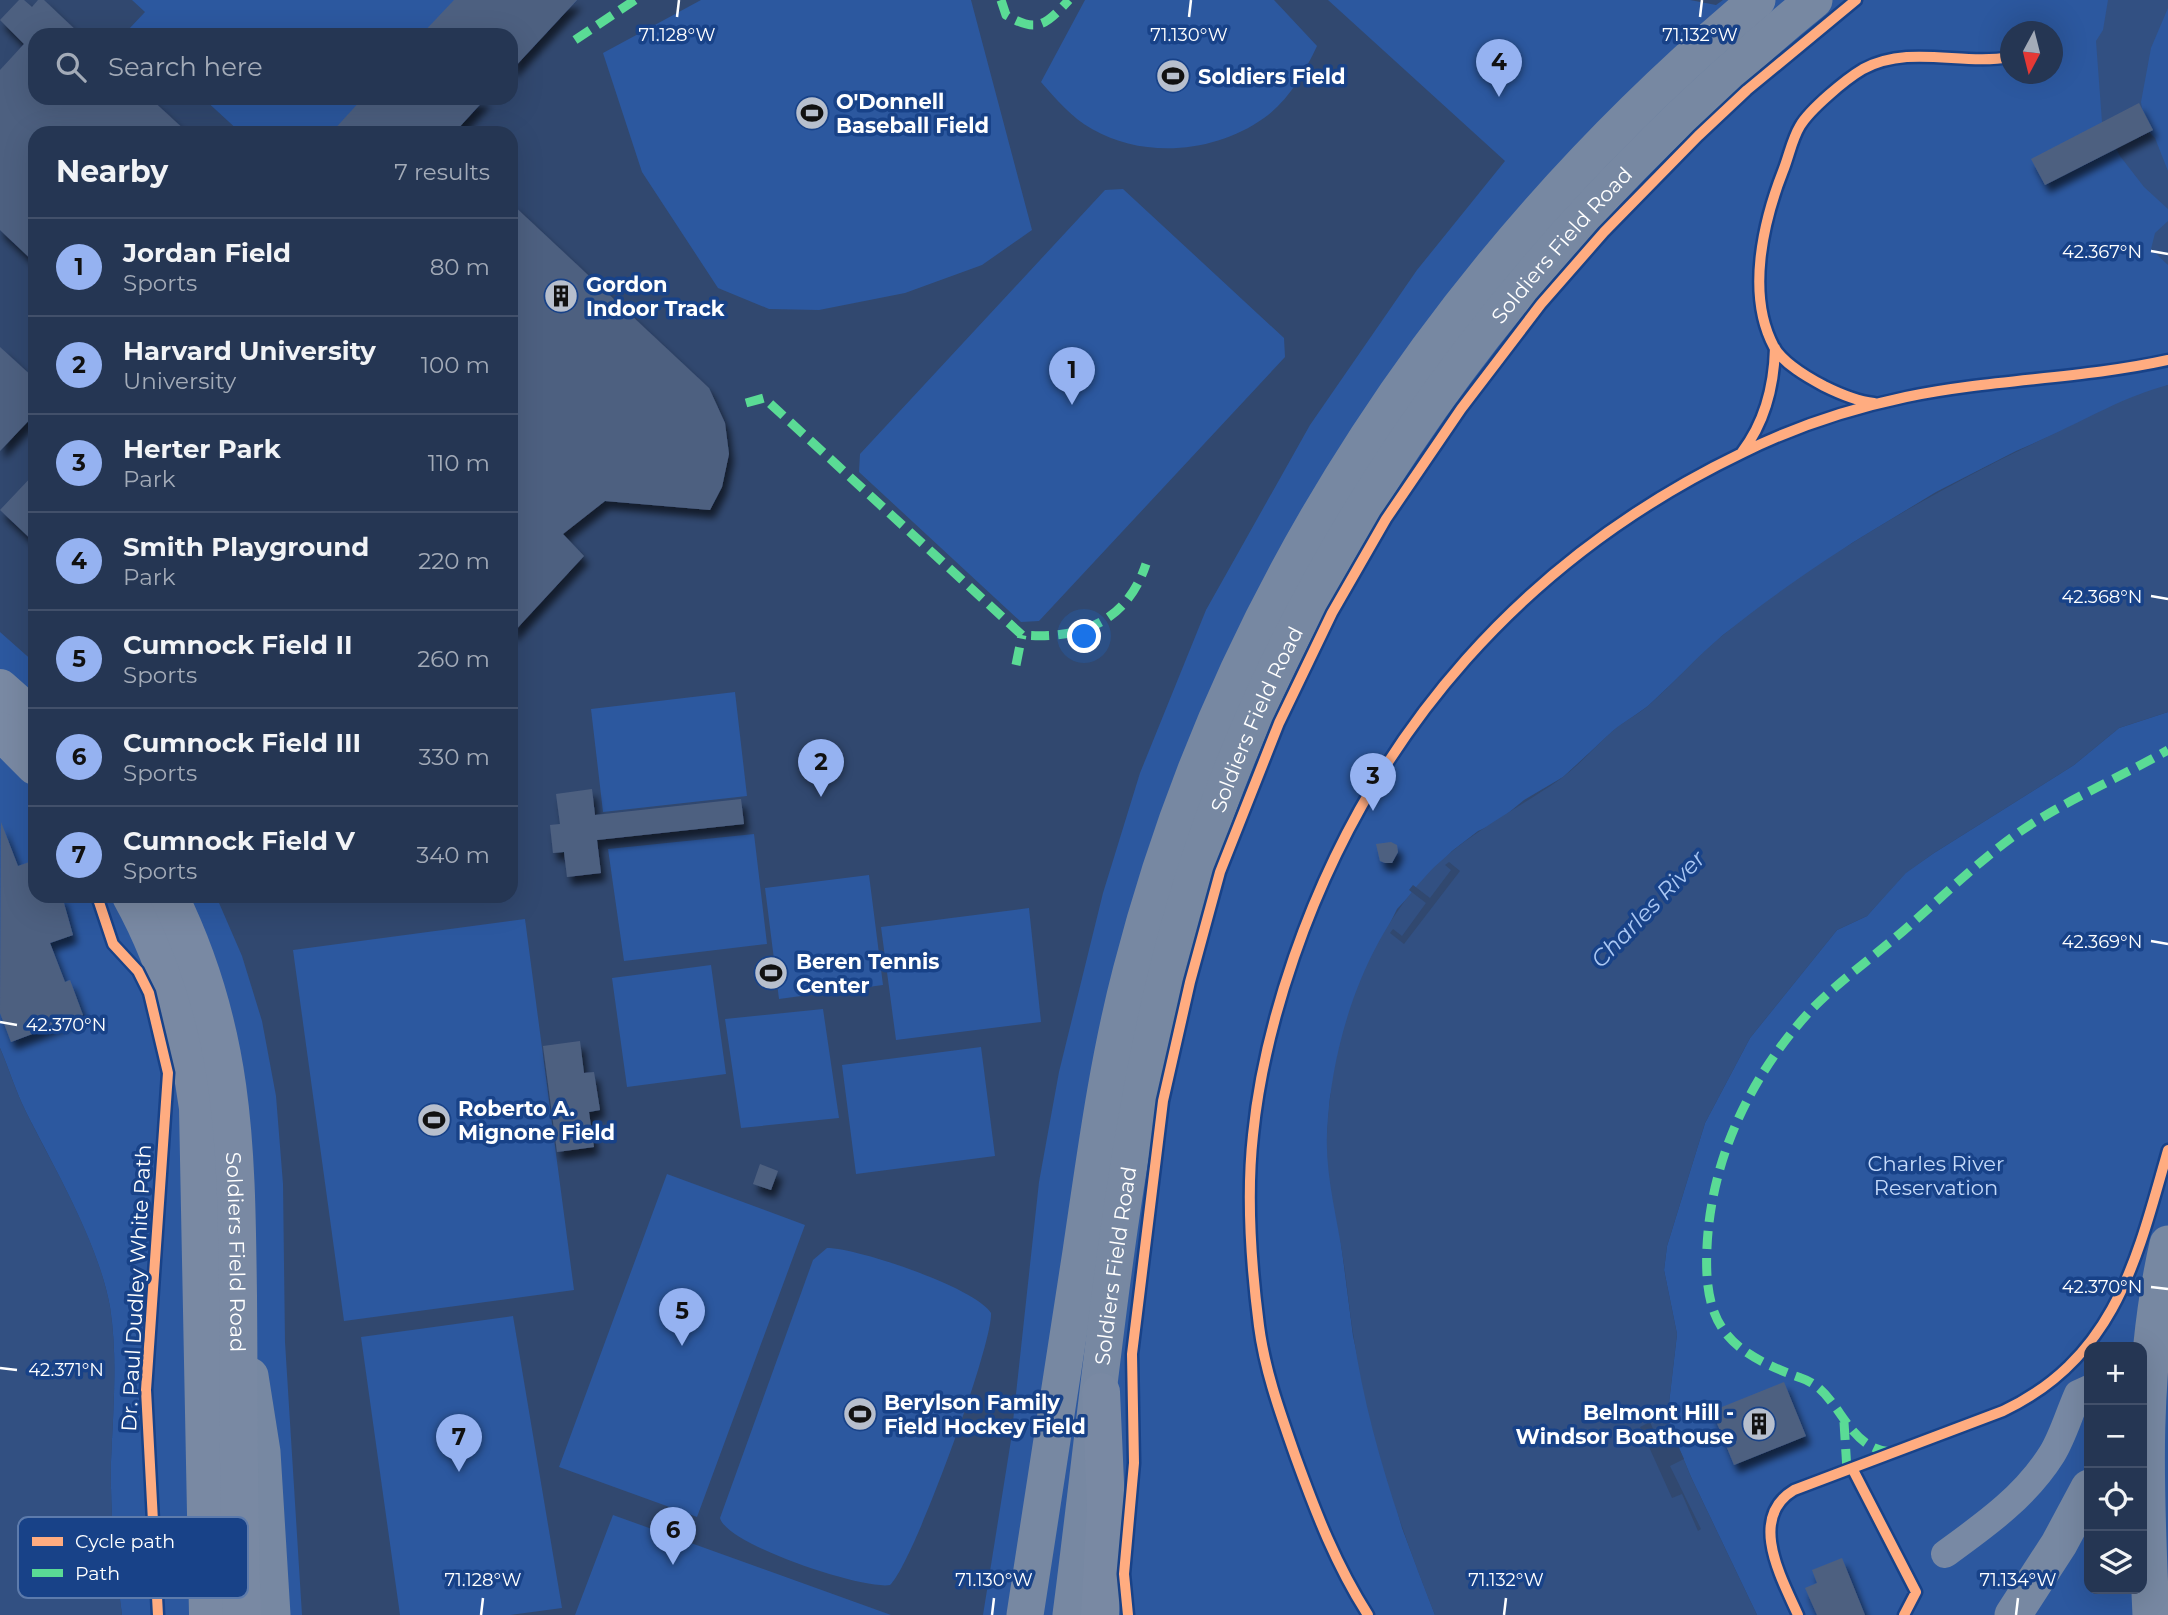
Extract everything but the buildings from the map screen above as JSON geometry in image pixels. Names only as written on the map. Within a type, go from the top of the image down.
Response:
[{"type":"highway","points":[[0,688],[9,729],[28,756]]},
{"type":"highway","name":"Soldiers Field Road","points":[[134,903],[169,981],[189,1053],[198,1108],[206,1517]]},
{"type":"highway","name":"Soldiers Field Road","points":[[172,903],[208,991],[228,1075],[235,1150],[237,1290]]},
{"type":"highway","points":[[237,1290],[240,1517]]},
{"type":"highway","points":[[1100,1615],[1106,1506],[1101,1392]]},
{"type":"main road","name":"Soldiers Field Road","points":[[1025,1615],[1106,1089],[1130,976],[1163,858],[1216,718],[1284,575],[1371,429],[1467,299],[1540,210],[1618,127],[1757,0]]},
{"type":"main road","name":"Soldiers Field Road","points":[[1071,1615],[1118,1248],[1147,1064],[1186,905],[1233,768],[1295,631],[1339,548],[1396,456],[1496,319],[1555,247],[1667,128],[1742,58],[1814,0]]},
{"type":"main road","points":[[2147,1356],[2168,1244]]},
{"type":"main road","name":"Soldiers Field Road","points":[[237,1290],[262,1452],[272,1615]]},
{"type":"main road","points":[[2145,1405],[2151,1615]]},
{"type":"main road","points":[[2013,1615],[2059,1544],[2084,1498]]},
{"type":"lane","points":[[1467,299],[1496,319]]},
{"type":"lane","points":[[1945,1554],[1995,1517],[2031,1484],[2054,1451],[2078,1394],[2084,1391]]},
{"type":"green space","points":[[132,0],[577,0],[518,63],[518,28],[130,28],[145,12]]},
{"type":"green space","name":"O'Donnell Baseball Field","points":[[701,0],[971,0],[1032,230],[982,265],[905,293],[819,310],[769,309],[718,288],[642,172],[603,53]]},
{"type":"green space","name":"Soldiers Field","points":[[1085,0],[1274,0],[1317,46],[1288,95],[1273,111],[1245,130],[1202,145],[1156,148],[1134,145],[1112,139],[1085,125],[1041,82]]},
{"type":"green space","points":[[1328,0],[1690,0],[1716,5],[1723,0],[2168,0],[2168,385],[2016,451],[1936,492],[1852,543],[1723,635],[1648,706],[1614,730],[1563,777],[1524,800],[1496,823],[1478,831],[1452,851],[1397,909],[1361,982],[1349,1017],[1330,1097],[1327,1135],[1353,1336],[1369,1409],[1402,1528],[1435,1615],[983,1615],[1011,1440],[1039,1182],[1059,1072],[1103,893],[1140,773],[1206,610],[1310,425],[1417,270],[1505,161]]},
{"type":"green space","points":[[211,105],[480,105],[460,126],[233,126]]},
{"type":"green space","points":[[1123,189],[1284,338],[1285,357],[1039,621],[1021,622],[859,472],[860,454],[1105,190]]},
{"type":"green space","points":[[0,632],[28,657],[28,903],[219,903],[242,956],[262,1021],[276,1096],[283,1184],[285,1342],[302,1615],[122,1615],[120,1598],[248,1598],[248,1517],[112,1517],[114,1365],[110,1307],[86,1233],[22,1104],[0,1048]]},
{"type":"green space","points":[[735,692],[747,796],[603,812],[591,709]]},
{"type":"green space","name":"Charles River Reservation","points":[[2168,712],[2168,1615],[1757,1615],[1691,1477],[1671,1429],[1668,1411],[1677,1334],[1664,1270],[1667,1246],[1705,1123],[1750,1038],[1837,930],[1867,916],[1905,873],[2074,765],[2119,728]]},
{"type":"green space","points":[[754,834],[767,944],[624,961],[608,849]]},
{"type":"green space","points":[[869,875],[883,985],[779,999],[765,888]]},
{"type":"green space","points":[[1029,908],[1041,1022],[896,1040],[881,927]]},
{"type":"green space","name":"Roberto A. Mignone Field","points":[[525,919],[574,1290],[344,1321],[293,950]]},
{"type":"green space","points":[[711,965],[726,1074],[627,1087],[612,978]]},
{"type":"green space","points":[[823,1009],[839,1118],[741,1128],[725,1019]]},
{"type":"green space","points":[[981,1047],[995,1156],[856,1174],[842,1065]]},
{"type":"green space","points":[[667,1174],[805,1225],[697,1517],[559,1467]]},
{"type":"green space","name":"Berylson Family Field Hockey Field","points":[[827,1248],[889,1262],[941,1281],[981,1303],[991,1313],[979,1366],[950,1453],[916,1538],[890,1585],[853,1580],[798,1564],[746,1541],[728,1529],[720,1518],[813,1260]]},
{"type":"green space","points":[[513,1316],[562,1608],[510,1615],[400,1615],[361,1337]]},
{"type":"green space","points":[[613,1515],[891,1615],[575,1615]]},
{"type":"water","points":[[2108,0],[2168,0],[2168,8],[2151,48],[2141,102],[2145,128],[2155,138],[2168,171],[2168,209],[2144,187],[2120,156],[2102,122],[2096,41],[2103,30]]},
{"type":"water","points":[[2168,221],[2168,265],[2151,249],[2155,233]]},
{"type":"water","name":"Charles River","points":[[2168,385],[2168,712],[2119,728],[2074,765],[1906,873],[1867,916],[1837,930],[1750,1038],[1705,1123],[1667,1246],[1664,1270],[1677,1334],[1668,1412],[1671,1429],[1691,1477],[1757,1615],[1435,1615],[1397,1512],[1367,1405],[1353,1333],[1328,1164],[1330,1099],[1343,1031],[1354,997],[1384,933],[1402,904],[1424,878],[1455,849],[1567,774],[1615,729],[1649,705],[1723,635],[1799,578],[1878,527],[1960,480],[2105,409]]},
{"type":"water","points":[[0,1048],[22,1104],[63,1183],[96,1257],[110,1307],[114,1365],[112,1517],[18,1517],[18,1598],[120,1598],[122,1615],[0,1615]]},
{"type":"pier","points":[[1449,862],[1460,871],[1404,944],[1390,933],[1393,929],[1402,936],[1426,903],[1409,890],[1413,885],[1430,898],[1451,870],[1445,865]]},
{"type":"pier","points":[[1650,1422],[1660,1444],[1675,1439],[1684,1459],[1670,1466],[1701,1529],[1698,1531],[1682,1494],[1672,1498],[1640,1427]]},
{"type":"marked path","points":[[575,40],[635,0]]},
{"type":"marked path","points":[[1001,0],[1006,15],[1034,25],[1047,20],[1069,0]]},
{"type":"marked path","points":[[746,403],[764,398],[1022,635],[1063,634],[1099,623],[1127,600],[1138,584],[1146,564]]},
{"type":"marked path","points":[[1016,665],[1022,635]]},
{"type":"marked path","points":[[1891,1452],[1875,1448],[1863,1441],[1825,1394],[1814,1385],[1755,1358],[1739,1346],[1726,1333],[1716,1317],[1707,1275],[1707,1247],[1716,1182],[1726,1150],[1738,1120],[1770,1062],[1789,1035],[1835,988],[2017,834],[2066,804],[2168,750]]},
{"type":"marked path","points":[[1844,1422],[1847,1470]]},
{"type":"cycle path","points":[[1128,1615],[1124,1574],[1134,1463],[1132,1354],[1163,1101],[1190,982],[1220,872],[1279,723],[1332,613],[1386,519],[1461,409],[1541,304],[1604,232],[1698,136],[1747,90],[1856,0]]},
{"type":"cycle path","points":[[1874,403],[1836,392],[1796,369],[1778,353],[1766,327],[1761,305],[1760,259],[1769,213],[1795,136],[1805,119],[1829,95],[1863,69],[1881,62],[1918,57],[2000,58]]},
{"type":"cycle path","points":[[1742,452],[1757,428],[1767,403],[1775,348]]},
{"type":"cycle path","points":[[1368,1615],[1336,1558],[1319,1519],[1274,1393],[1259,1326],[1250,1207],[1256,1112],[1263,1067],[1280,1001],[1294,957],[1327,875],[1367,798],[1413,726],[1466,659],[1526,599],[1592,544],[1664,495],[1762,444],[1802,427],[1864,407],[1938,391],[2103,371],[2168,360]]},
{"type":"cycle path","name":"Dr. Paul Dudley White Path","points":[[99,903],[113,944],[138,971],[149,993],[168,1073],[146,1390],[153,1517]]},
{"type":"cycle path","points":[[1798,1615],[1772,1550],[1770,1532],[1773,1516],[1780,1502],[1794,1490],[2003,1411],[2041,1389],[2072,1363],[2096,1334],[2116,1302],[2132,1267],[2168,1150]]},
{"type":"cycle path","points":[[1852,1468],[1916,1592],[1904,1615]]},
{"type":"cycle path","name":"Dr. Paul Dudley White Path","points":[[157,1598],[158,1615]]},
{"type":"place","name":"Soldiers Field","points":[[1173,76]]},
{"type":"place","name":"Smith Playground","points":[[1499,97]]},
{"type":"place","name":"O'Donnell Baseball Field","points":[[812,113]]},
{"type":"place","name":"Gordon Indoor Track","points":[[561,296]]},
{"type":"place","name":"Jordan Field","points":[[1072,405]]},
{"type":"place","name":"Harvard University","points":[[821,797]]},
{"type":"place","name":"Herter Park","points":[[1373,811]]},
{"type":"place","name":"Beren Tennis Center","points":[[771,973]]},
{"type":"place","name":"Roberto A. Mignone Field","points":[[434,1120]]},
{"type":"place","name":"Cumnock Field II","points":[[682,1346]]},
{"type":"place","name":"Berylson Family Field Hockey Field","points":[[860,1414]]},
{"type":"place","name":"Belmont Hill - Windsor Boathouse","points":[[1759,1424]]},
{"type":"place","name":"Cumnock Field V","points":[[459,1472]]},
{"type":"place","name":"Cumnock Field III","points":[[673,1565]]}]
